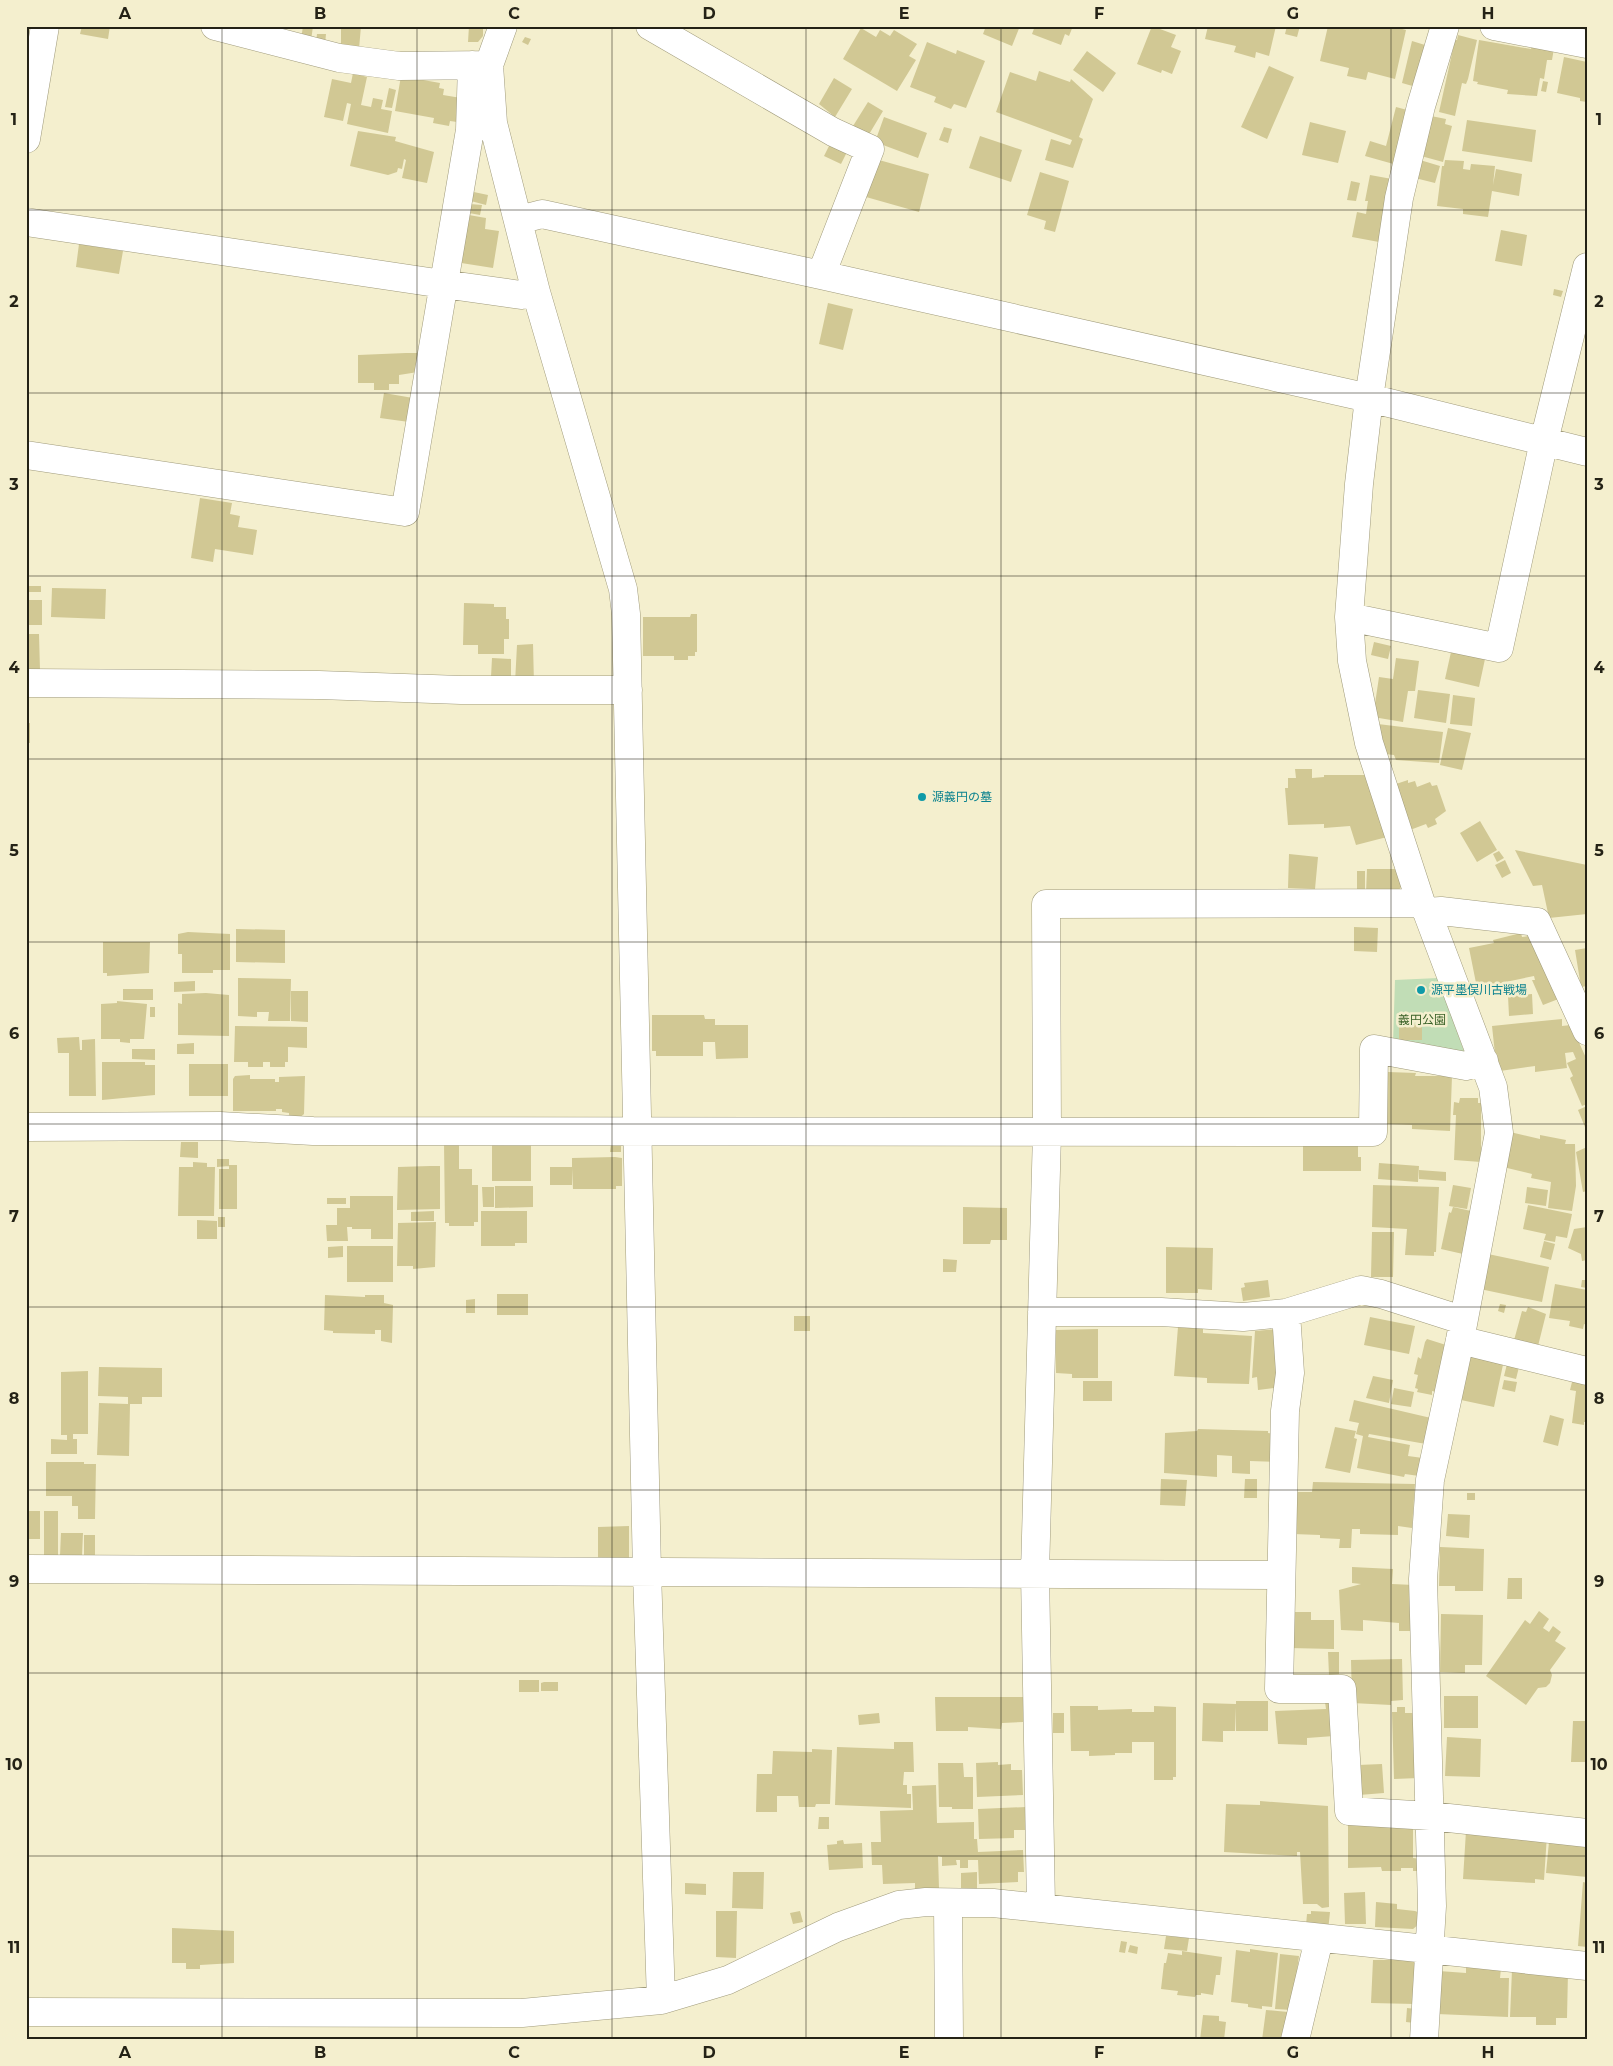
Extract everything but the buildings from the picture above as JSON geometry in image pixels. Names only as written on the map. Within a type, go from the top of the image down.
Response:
[{"type":"street","points":[[26,139],[45,26]]},
{"type":"street","points":[[215,26],[339,58],[399,66],[481,65]]},
{"type":"street","points":[[26,455],[405,512],[481,65],[502,26]]},
{"type":"street","points":[[650,26],[833,132],[870,149],[820,274]]},
{"type":"street","points":[[1424,2040],[1432,1906],[1423,1579],[1430,1480],[1499,1133],[1494,1095],[1484,1061],[1424,907],[1369,743],[1352,661],[1349,616],[1359,484],[1369,398],[1399,198],[1421,106],[1445,26]]},
{"type":"street","points":[[1494,26],[1587,44]]},
{"type":"street","points":[[481,65],[493,124],[520,220],[536,292],[623,589],[626,614],[647,1572],[661,2000]]},
{"type":"street","points":[[520,220],[542,214],[820,274],[1369,398],[1587,452]]},
{"type":"street","points":[[26,222],[521,295],[536,292]]},
{"type":"street","points":[[1349,616],[1499,648],[1544,441],[1587,267]]},
{"type":"street","points":[[26,683],[319,685],[461,690],[628,690]]},
{"type":"street","points":[[1041,1908],[1035,1573],[1047,1133],[1046,904],[1424,907],[1441,911],[1537,922],[1587,1031]]},
{"type":"street","points":[[26,1127],[220,1126],[313,1130],[1047,1133],[1373,1132],[1374,1049],[1466,1066],[1484,1061]]},
{"type":"street","points":[[1042,1312],[1161,1312],[1243,1316],[1286,1313],[1361,1290],[1382,1294],[1461,1330],[1587,1371]]},
{"type":"street","points":[[1286,1313],[1290,1373],[1285,1410],[1279,1689],[1342,1689],[1349,1811],[1430,1816],[1587,1834]]},
{"type":"street","points":[[26,1569],[1280,1575]]},
{"type":"street","points":[[948,1903],[949,2040]]},
{"type":"street","points":[[26,2012],[522,2013],[661,2000],[728,1980],[838,1927],[899,1905],[948,1903],[993,1903],[1587,1966]]},
{"type":"street","points":[[1295,2040],[1319,1939]]},
{"type":"green space","name":"義円公園","points":[[1438,978],[1465,1054],[1393,1043],[1395,980]]},
{"type":"place","name":"源義円の墓","points":[[922,797]]},
{"type":"place","name":"源平墨俣川古戦場","points":[[1421,990]]}]
